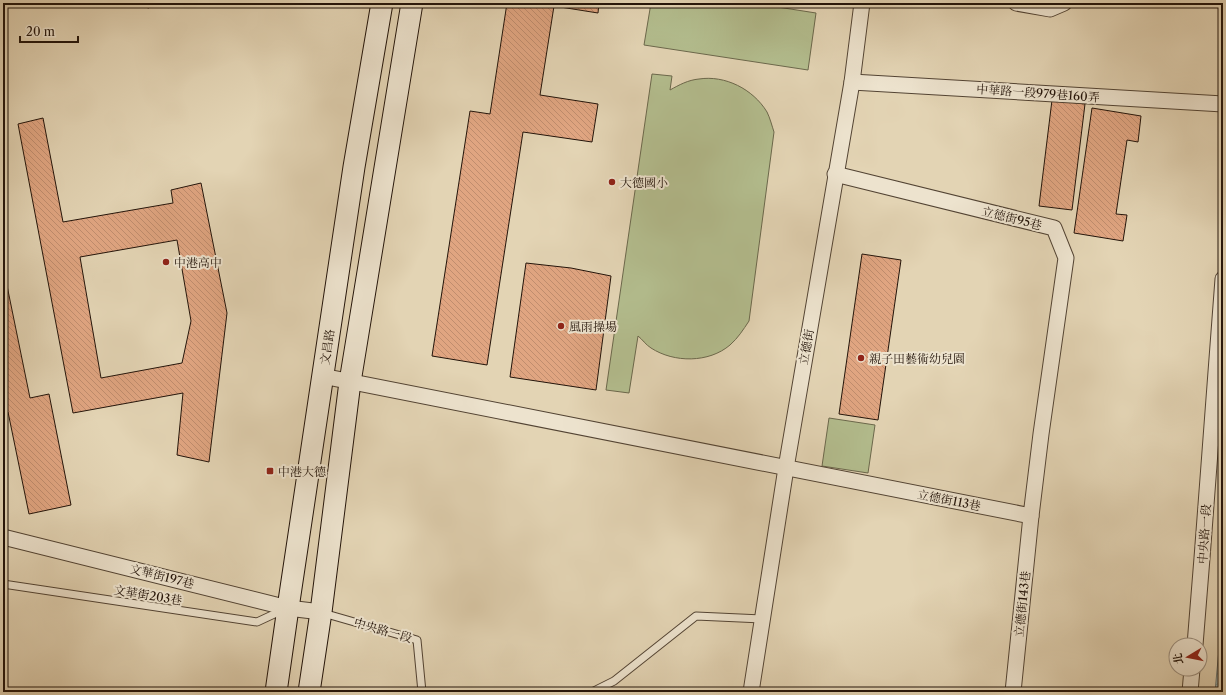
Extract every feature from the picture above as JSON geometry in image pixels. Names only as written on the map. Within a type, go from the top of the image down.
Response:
[{"type":"street","name":"文昌路","points":[[276,692],[354,167],[382,3]]},
{"type":"street","points":[[309,692],[321,612],[350,382],[412,3]]},
{"type":"street","name":"立德街","points":[[751,692],[786,468],[852,82],[862,3]]},
{"type":"street","points":[[1016,3],[1050,9],[1064,3]]},
{"type":"street","name":"中華路一段979巷160弄","points":[[852,82],[1223,104]]},
{"type":"street","name":"立德街95巷","points":[[836,174],[1054,228],[1066,258],[1031,516]]},
{"type":"street","name":"中央路一段","points":[[1195,637],[1223,278]]},
{"type":"street","name":"立德街113巷","points":[[322,376],[1031,516]]},
{"type":"street","name":"立德街143巷","points":[[1013,692],[1031,516]]},
{"type":"street","name":"文華街197巷","points":[[3,537],[288,608],[321,612]]},
{"type":"street","points":[[1190,692],[1191,677]]},
{"type":"lane","name":"文華街203巷","points":[[3,584],[257,622],[288,608]]},
{"type":"lane","name":"中央路一段","points":[[321,612],[417,640],[422,692]]},
{"type":"lane","points":[[592,692],[614,681],[696,616],[762,620]]},
{"type":"green space","points":[[651,3],[752,3],[816,13],[808,70],[644,45]]},
{"type":"green space","points":[[652,74],[672,76],[670,90],[691,80],[709,78],[719,79],[738,85],[746,90],[761,104],[768,114],[774,132],[749,321],[738,337],[730,345],[722,351],[702,358],[681,358],[660,353],[647,345],[638,336],[629,393],[606,390]]},
{"type":"green space","points":[[829,418],[875,425],[868,473],[822,466]]},
{"type":"water","points":[[1223,606],[1223,692],[1215,692]]},
{"type":"building","points":[[126,3],[150,3],[149,8]]},
{"type":"building","points":[[507,3],[599,3],[598,13],[554,6],[540,95],[598,104],[592,142],[523,132],[487,365],[432,356],[470,111],[490,114]]},
{"type":"building","points":[[1052,100],[1085,104],[1072,210],[1039,206]]},
{"type":"building","points":[[1092,108],[1141,116],[1138,142],[1127,140],[1116,214],[1127,215],[1123,241],[1074,233]]},
{"type":"building","points":[[43,118],[63,222],[173,203],[171,190],[201,183],[227,313],[209,462],[177,455],[183,393],[73,413],[18,124]],"holes":[[[177,240],[191,321],[182,363],[101,378],[80,257]]]},
{"type":"building","points":[[862,254],[901,260],[878,420],[839,414]]},
{"type":"building","name":"風雨操場","points":[[526,263],[571,268],[611,276],[596,390],[510,377]]},
{"type":"building","points":[[3,266],[30,398],[49,394],[71,505],[29,514],[8,412],[3,413]]},
{"type":"place","name":"大德國小","points":[[612,182]]},
{"type":"place","name":"中港高中","points":[[166,262]]},
{"type":"place","name":"風雨操場","points":[[561,326]]},
{"type":"place","name":"親子田藝術幼兒園","points":[[861,358]]},
{"type":"place","name":"中港大德","points":[[270,471]]}]
